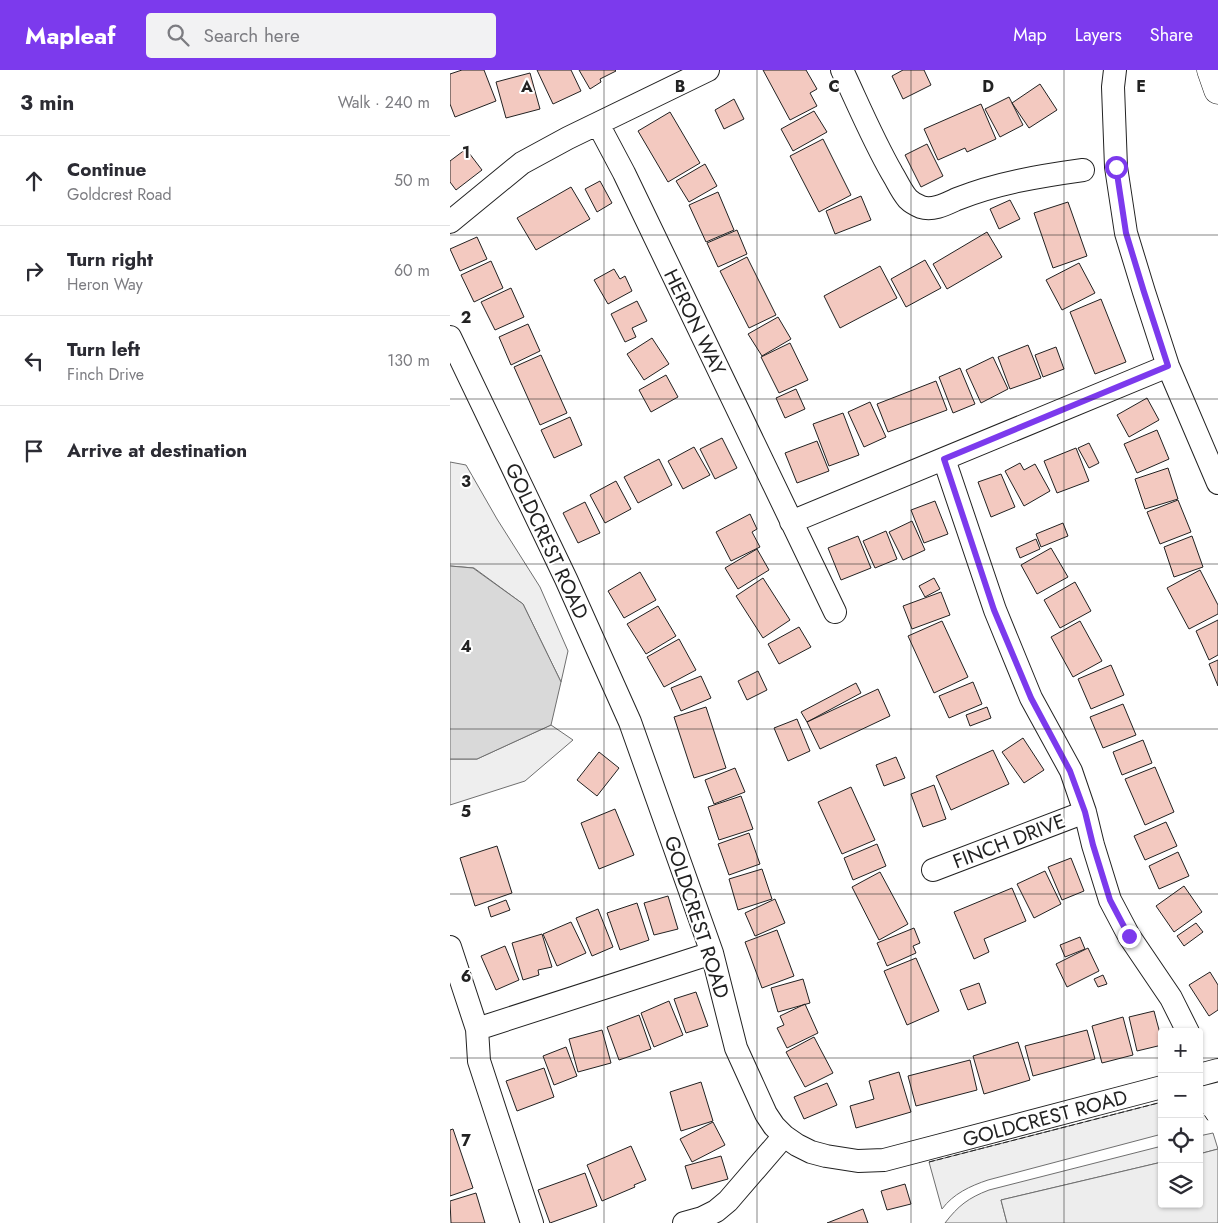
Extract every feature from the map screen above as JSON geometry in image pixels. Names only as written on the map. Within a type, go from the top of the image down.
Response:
[{"type":"street","points":[[450,222],[522,163],[568,138],[708,70]]},
{"type":"street","points":[[842,70],[885,161],[908,199],[922,207],[937,207],[987,189],[1026,179],[1083,170]]},
{"type":"street","points":[[1117,76],[1116,167],[1126,233],[1168,366],[1218,483]]},
{"type":"street","name":"HERON WAY","points":[[598,124],[624,173],[835,612]]},
{"type":"street","name":"GOLDCREST ROAD","points":[[450,337],[566,579],[630,722],[712,953],[736,1048],[766,1114],[774,1126],[784,1136],[811,1152],[858,1160],[884,1160],[1158,1088]]},
{"type":"street","points":[[791,522],[1168,366]]},
{"type":"street","name":"FINCH DRIVE","points":[[944,459],[994,610],[1031,698],[1070,771],[1085,812],[1110,900],[1129,936],[1171,998],[1186,1028]]},
{"type":"street","name":"FINCH DRIVE","points":[[933,870],[1085,812]]},
{"type":"street","points":[[450,947],[477,1029],[479,1061],[532,1223]]},
{"type":"street","points":[[477,1029],[712,953]]},
{"type":"street","points":[[684,1223],[702,1218],[716,1211],[728,1201],[784,1136]]},
{"type":"shaded area","points":[[450,462],[466,465],[540,587],[568,651],[561,682],[523,604],[474,568],[450,566]]},
{"type":"shaded area","points":[[450,566],[473,568],[523,604],[561,682],[551,725],[477,759],[450,759]]},
{"type":"shaded area","points":[[551,725],[573,740],[525,781],[450,805],[450,759],[477,759]]},
{"type":"shaded area","points":[[1158,1103],[1158,1135],[988,1180],[962,1191],[942,1209],[929,1162]]},
{"type":"shaded area","points":[[1213,1133],[1218,1149],[1203,1153],[1203,1135]]},
{"type":"shaded area","points":[[1158,1147],[1158,1163],[1001,1200],[1007,1223],[945,1223],[964,1203],[989,1190]]},
{"type":"shaded area","points":[[1218,1149],[1218,1223],[1007,1223],[1001,1200],[1158,1163],[1158,1208],[1203,1208],[1203,1153]]},
{"type":"building","points":[[462,70],[484,70],[496,101],[455,117],[450,104],[450,74]]},
{"type":"building","points":[[537,70],[571,70],[581,91],[553,104]]},
{"type":"building","points":[[579,70],[616,71],[600,79],[601,82],[590,89]]},
{"type":"building","points":[[763,70],[806,70],[817,89],[810,93],[817,106],[790,120]]},
{"type":"building","points":[[903,70],[924,70],[931,85],[903,99],[892,76]]},
{"type":"building","points":[[530,73],[540,109],[506,118],[496,82]]},
{"type":"building","points":[[1040,84],[1057,110],[1029,128],[1012,103]]},
{"type":"building","points":[[1009,97],[1023,125],[1000,137],[985,109]]},
{"type":"building","points":[[734,99],[744,119],[724,129],[715,110]]},
{"type":"building","points":[[981,104],[996,139],[967,152],[965,148],[938,160],[924,129]]},
{"type":"building","points":[[814,111],[827,132],[793,151],[781,129]]},
{"type":"building","points":[[670,112],[700,163],[668,182],[638,131]]},
{"type":"building","points":[[823,139],[851,195],[819,212],[790,156]]},
{"type":"building","points":[[927,144],[943,176],[921,187],[905,155]]},
{"type":"building","points":[[466,149],[482,170],[456,190],[450,182],[450,161]]},
{"type":"building","points":[[705,164],[717,186],[689,202],[676,181]]},
{"type":"building","points":[[600,181],[612,203],[597,212],[585,189]]},
{"type":"building","points":[[571,187],[590,219],[536,250],[517,218]]},
{"type":"building","points":[[718,192],[734,230],[706,242],[689,205]]},
{"type":"building","points":[[861,196],[871,220],[835,234],[826,211]]},
{"type":"building","points":[[1010,200],[1020,219],[999,229],[990,209]]},
{"type":"building","points":[[1068,202],[1087,256],[1053,268],[1034,213]]},
{"type":"building","points":[[737,230],[747,254],[718,267],[707,243]]},
{"type":"building","points":[[987,232],[1002,257],[947,289],[933,264]]},
{"type":"building","points":[[477,237],[487,259],[460,271],[450,249]]},
{"type":"building","points":[[747,257],[776,315],[749,328],[720,271]]},
{"type":"building","points":[[925,260],[941,288],[906,307],[891,279]]},
{"type":"building","points":[[491,261],[503,288],[474,302],[461,275]]},
{"type":"building","points":[[1079,263],[1095,293],[1062,310],[1046,280]]},
{"type":"building","points":[[880,266],[897,298],[840,328],[824,296]]},
{"type":"building","points":[[614,269],[620,279],[625,276],[632,291],[608,304],[594,280]]},
{"type":"building","points":[[511,288],[524,317],[495,330],[481,302]]},
{"type":"building","points":[[1101,299],[1126,362],[1095,374],[1070,312]]},
{"type":"building","points":[[637,301],[647,321],[632,328],[636,337],[625,342],[611,314]]},
{"type":"building","points":[[778,317],[791,339],[762,356],[748,334]]},
{"type":"building","points":[[528,324],[540,351],[511,365],[499,337]]},
{"type":"building","points":[[652,338],[669,364],[644,380],[627,354]]},
{"type":"building","points":[[790,343],[808,380],[779,393],[761,357]]},
{"type":"building","points":[[1028,345],[1041,378],[1010,389],[998,357]]},
{"type":"building","points":[[1056,347],[1064,369],[1043,377],[1035,355]]},
{"type":"building","points":[[541,355],[567,413],[540,425],[514,367]]},
{"type":"building","points":[[993,357],[1008,389],[981,403],[966,370]]},
{"type":"building","points":[[960,368],[975,404],[953,413],[939,377]]},
{"type":"building","points":[[666,375],[678,397],[651,412],[639,390]]},
{"type":"building","points":[[936,381],[947,410],[888,432],[877,404]]},
{"type":"building","points":[[796,389],[805,409],[785,418],[776,398]]},
{"type":"building","points":[[1147,398],[1159,420],[1129,437],[1117,415]]},
{"type":"building","points":[[870,402],[886,437],[864,447],[848,412]]},
{"type":"building","points":[[843,413],[859,455],[829,466],[813,424]]},
{"type":"building","points":[[570,417],[582,445],[554,458],[541,430]]},
{"type":"building","points":[[1157,430],[1169,459],[1137,473],[1124,444]]},
{"type":"building","points":[[722,438],[737,468],[715,479],[700,449]]},
{"type":"building","points":[[817,441],[829,471],[797,483],[785,453]]},
{"type":"building","points":[[1089,443],[1099,463],[1089,468],[1078,448]]},
{"type":"building","points":[[694,447],[710,475],[683,489],[668,461]]},
{"type":"building","points":[[1076,448],[1089,481],[1057,493],[1044,461]]},
{"type":"building","points":[[659,459],[672,485],[638,503],[624,477]]},
{"type":"building","points":[[1020,463],[1024,470],[1035,464],[1050,491],[1024,506],[1005,471]]},
{"type":"building","points":[[1168,468],[1178,499],[1145,509],[1135,479]]},
{"type":"building","points":[[1001,474],[1015,507],[991,517],[978,482]]},
{"type":"building","points":[[616,481],[631,509],[605,523],[590,495]]},
{"type":"building","points":[[1178,500],[1191,532],[1160,544],[1147,512]]},
{"type":"building","points":[[935,501],[948,534],[924,543],[911,510]]},
{"type":"building","points":[[585,502],[600,533],[578,543],[563,513]]},
{"type":"building","points":[[750,514],[757,529],[752,532],[760,547],[731,561],[716,532]]},
{"type":"building","points":[[912,521],[925,550],[903,560],[889,532]]},
{"type":"building","points":[[1063,523],[1068,536],[1041,547],[1036,534]]},
{"type":"building","points":[[886,531],[897,559],[875,568],[863,541]]},
{"type":"building","points":[[858,536],[871,568],[841,580],[828,548]]},
{"type":"building","points":[[1192,536],[1203,567],[1174,577],[1164,547]]},
{"type":"building","points":[[1036,539],[1040,549],[1020,558],[1016,548]]},
{"type":"building","points":[[1051,548],[1068,577],[1037,594],[1021,565]]},
{"type":"building","points":[[757,549],[769,570],[738,589],[725,568]]},
{"type":"building","points":[[1200,570],[1218,605],[1218,614],[1189,629],[1167,588]]},
{"type":"building","points":[[640,572],[656,600],[624,618],[608,591]]},
{"type":"building","points":[[763,578],[790,620],[763,638],[736,596]]},
{"type":"building","points":[[934,578],[940,589],[925,597],[919,586]]},
{"type":"building","points":[[1075,582],[1091,611],[1060,628],[1044,600]]},
{"type":"building","points":[[941,592],[950,615],[912,629],[903,606]]},
{"type":"building","points":[[658,606],[676,636],[646,654],[627,624]]},
{"type":"building","points":[[1218,620],[1218,655],[1209,660],[1196,631]]},
{"type":"building","points":[[942,621],[968,677],[934,693],[908,636]]},
{"type":"building","points":[[1080,621],[1102,661],[1073,677],[1051,637]]},
{"type":"building","points":[[799,627],[811,647],[779,664],[768,644]]},
{"type":"building","points":[[679,639],[696,670],[664,687],[647,657]]},
{"type":"building","points":[[1218,660],[1218,686],[1209,664]]},
{"type":"building","points":[[1111,665],[1124,695],[1091,709],[1078,679]]},
{"type":"building","points":[[758,671],[767,690],[747,700],[738,681]]},
{"type":"building","points":[[701,676],[711,698],[681,711],[671,688]]},
{"type":"building","points":[[973,682],[982,704],[949,718],[939,696]]},
{"type":"building","points":[[856,683],[861,693],[807,722],[801,712]]},
{"type":"building","points":[[878,689],[890,716],[820,749],[807,722]]},
{"type":"building","points":[[1123,704],[1136,735],[1103,748],[1090,717]]},
{"type":"building","points":[[706,707],[726,768],[694,778],[674,717]]},
{"type":"building","points":[[987,707],[991,718],[970,726],[966,715]]},
{"type":"building","points":[[797,719],[810,751],[788,761],[774,728]]},
{"type":"building","points":[[1023,738],[1044,770],[1024,783],[1002,752]]},
{"type":"building","points":[[1143,740],[1152,763],[1122,775],[1113,752]]},
{"type":"building","points":[[993,750],[1009,784],[951,810],[936,776]]},
{"type":"building","points":[[599,752],[619,768],[597,796],[577,780]]},
{"type":"building","points":[[896,757],[905,778],[884,786],[876,765]]},
{"type":"building","points":[[1155,767],[1174,812],[1145,825],[1125,779]]},
{"type":"building","points":[[735,768],[745,792],[714,804],[705,780]]},
{"type":"building","points":[[934,785],[946,819],[923,827],[911,794]]},
{"type":"building","points":[[851,787],[875,840],[842,854],[818,802]]},
{"type":"building","points":[[741,796],[753,829],[719,840],[708,807]]},
{"type":"building","points":[[615,809],[634,855],[599,869],[581,823]]},
{"type":"building","points":[[1166,822],[1177,846],[1145,860],[1134,836]]},
{"type":"building","points":[[749,833],[760,864],[729,875],[718,844]]},
{"type":"building","points":[[877,844],[886,866],[853,880],[844,858]]},
{"type":"building","points":[[497,846],[512,893],[475,906],[460,858]]},
{"type":"building","points":[[1178,852],[1189,876],[1159,889],[1149,866]]},
{"type":"building","points":[[1071,858],[1084,891],[1062,900],[1048,867]]},
{"type":"building","points":[[762,869],[772,899],[738,910],[729,879]]},
{"type":"building","points":[[1045,871],[1061,904],[1034,918],[1017,884]]},
{"type":"building","points":[[880,872],[908,924],[879,940],[852,887]]},
{"type":"building","points":[[1184,886],[1202,912],[1174,932],[1156,906]]},
{"type":"building","points":[[1012,888],[1026,921],[984,939],[989,952],[974,959],[954,912]]},
{"type":"building","points":[[668,896],[678,929],[654,935],[644,903]]},
{"type":"building","points":[[775,899],[785,923],[755,936],[745,913]]},
{"type":"building","points":[[506,900],[510,910],[491,917],[488,907]]},
{"type":"building","points":[[637,903],[649,940],[620,950],[607,913]]},
{"type":"building","points":[[598,909],[613,947],[592,956],[576,918]]},
{"type":"building","points":[[571,922],[586,953],[557,966],[543,934]]},
{"type":"building","points":[[1196,923],[1203,932],[1184,946],[1177,936]]},
{"type":"building","points":[[914,928],[920,943],[913,946],[916,953],[887,966],[877,943]]},
{"type":"building","points":[[777,930],[794,976],[762,988],[745,942]]},
{"type":"building","points":[[542,934],[552,967],[538,970],[539,975],[523,980],[512,943]]},
{"type":"building","points":[[1080,937],[1085,949],[1065,957],[1060,945]]},
{"type":"building","points":[[505,946],[519,980],[496,990],[481,956]]},
{"type":"building","points":[[1088,948],[1099,971],[1067,987],[1056,964]]},
{"type":"building","points":[[916,958],[939,1011],[907,1025],[884,971]]},
{"type":"building","points":[[1210,972],[1218,985],[1218,1010],[1209,1016],[1189,985]]},
{"type":"building","points":[[1103,975],[1107,984],[1098,987],[1094,979]]},
{"type":"building","points":[[803,979],[810,1003],[778,1012],[771,988]]},
{"type":"building","points":[[979,983],[986,1003],[968,1010],[960,990]]},
{"type":"building","points":[[696,992],[708,1026],[686,1033],[674,999]]},
{"type":"building","points":[[669,1001],[683,1035],[654,1047],[641,1013]]},
{"type":"building","points":[[805,1004],[818,1033],[787,1048],[777,1028],[784,1025],[780,1016]]},
{"type":"building","points":[[1154,1011],[1159,1028],[1158,1046],[1137,1051],[1129,1017]]},
{"type":"building","points":[[639,1015],[651,1049],[619,1060],[607,1027]]},
{"type":"building","points":[[1123,1017],[1133,1055],[1102,1063],[1092,1026]]},
{"type":"building","points":[[602,1030],[611,1063],[578,1072],[569,1039]]},
{"type":"building","points":[[1087,1030],[1095,1059],[1033,1076],[1025,1046]]},
{"type":"building","points":[[814,1037],[833,1073],[805,1087],[786,1052]]},
{"type":"building","points":[[1018,1042],[1030,1080],[984,1094],[973,1056]]},
{"type":"building","points":[[566,1047],[577,1076],[554,1085],[543,1056]]},
{"type":"building","points":[[970,1060],[977,1090],[916,1106],[908,1076]]},
{"type":"building","points":[[544,1068],[554,1097],[517,1111],[506,1081]]},
{"type":"building","points":[[899,1072],[911,1112],[856,1128],[850,1106],[874,1099],[869,1081]]},
{"type":"building","points":[[701,1082],[713,1121],[681,1131],[670,1092]]},
{"type":"building","points":[[827,1083],[837,1105],[804,1119],[794,1097]]},
{"type":"building","points":[[713,1122],[725,1145],[692,1162],[680,1139]]},
{"type":"building","points":[[453,1129],[473,1188],[450,1196],[450,1130]]},
{"type":"building","points":[[631,1146],[646,1180],[634,1185],[635,1187],[602,1201],[587,1165]]},
{"type":"building","points":[[721,1156],[728,1179],[692,1189],[685,1166]]},
{"type":"building","points":[[585,1173],[597,1206],[550,1223],[538,1190]]},
{"type":"building","points":[[905,1184],[911,1204],[887,1210],[881,1191]]},
{"type":"building","points":[[476,1193],[485,1223],[451,1223],[450,1201]]},
{"type":"building","points":[[863,1209],[868,1223],[827,1223]]},
{"type":"fence","points":[[929,1162],[1158,1103]]},
{"type":"fence","points":[[1203,1113],[1209,1122]]},
{"type":"route","points":[[1116,167],[1126,233],[1168,366],[944,459],[994,610],[1031,698],[1070,771],[1085,812],[1110,900],[1129,936]]}]
